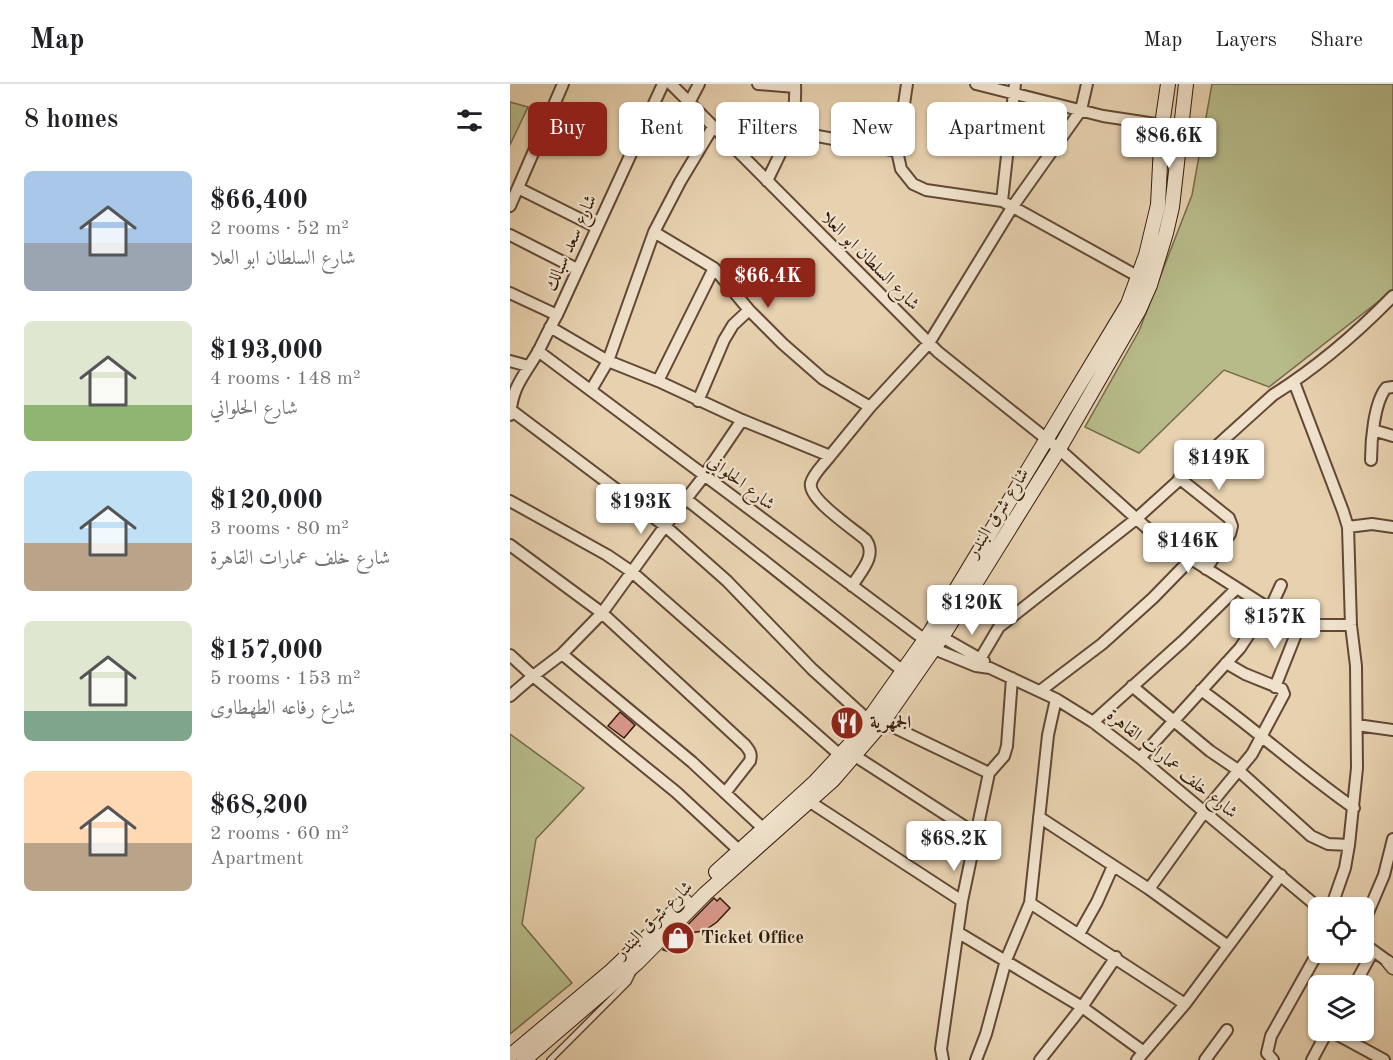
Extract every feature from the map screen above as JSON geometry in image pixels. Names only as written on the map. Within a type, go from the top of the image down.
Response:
[{"type":"main road","name":"شارع شرق البندر","points":[[875,721],[903,671],[931,640],[1128,304],[1139,278],[1158,206],[1160,149],[1168,84]]},
{"type":"main road","name":"شارع شرق البندر","points":[[524,1060],[848,756],[931,640],[1059,448],[1139,310],[1150,285],[1166,233],[1174,189],[1186,84]]},
{"type":"main road","points":[[1162,125],[1174,124],[1181,128]]},
{"type":"main road","points":[[1160,149],[1167,153],[1178,149]]},
{"type":"main road","name":"شارع شرق البندر","points":[[510,1056],[615,976],[637,963],[651,941]]},
{"type":"street","points":[[510,206],[563,84]]},
{"type":"street","name":"شارع سعد سبالك","points":[[510,415],[513,392],[538,351],[556,315],[663,84]]},
{"type":"street","name":"شارع السلطان ابو العلا","points":[[670,84],[688,102]]},
{"type":"street","points":[[690,102],[699,84]]},
{"type":"street","points":[[758,84],[795,85],[794,102]]},
{"type":"street","points":[[904,102],[907,84]]},
{"type":"street","points":[[976,84],[1015,88],[1103,116],[1162,125]]},
{"type":"street","points":[[852,586],[871,555],[871,547],[866,540],[814,497],[810,487],[812,479],[870,407],[929,343],[1007,203],[1081,110],[1087,84]]},
{"type":"street","points":[[1007,203],[1015,88]]},
{"type":"street","name":"شارع السلطان ابو العلا","points":[[704,118],[929,343],[1059,448],[1136,519],[1206,569],[1268,608],[1300,624]]},
{"type":"street","points":[[591,390],[608,361],[654,232],[680,182],[713,127]]},
{"type":"street","points":[[767,182],[779,156]]},
{"type":"street","points":[[898,156],[905,176],[920,187],[1007,203],[1139,278]]},
{"type":"street","points":[[518,188],[596,227]]},
{"type":"street","points":[[654,232],[714,268],[749,310],[823,380],[870,407]]},
{"type":"street","points":[[510,235],[577,269]]},
{"type":"street","points":[[658,381],[714,268]]},
{"type":"street","points":[[510,292],[556,315]]},
{"type":"street","points":[[978,661],[999,627],[1136,519],[1273,395],[1294,382],[1392,299]]},
{"type":"street","points":[[698,401],[724,340],[733,325],[749,310]]},
{"type":"street","points":[[550,327],[608,361],[830,456]]},
{"type":"street","name":"شارع الحلواني","points":[[538,351],[852,586],[931,640]]},
{"type":"street","points":[[510,360],[528,366]]},
{"type":"street","points":[[1294,382],[1348,527],[1351,625],[1356,666],[1358,725],[1354,808],[1345,868],[1335,897]]},
{"type":"street","points":[[1371,460],[1373,430],[1383,391],[1393,387]]},
{"type":"street","points":[[510,410],[665,526],[727,581],[812,669],[875,721],[989,773]]},
{"type":"street","points":[[510,696],[562,654],[602,613],[704,476],[742,420]]},
{"type":"street","points":[[1373,430],[1393,436]]},
{"type":"street","points":[[1179,478],[1229,518],[1232,526],[1230,534],[1206,569]]},
{"type":"street","points":[[686,499],[903,671]]},
{"type":"street","points":[[510,501],[607,555],[632,572],[848,756],[976,834]]},
{"type":"street","points":[[1348,527],[1372,524],[1393,527]]},
{"type":"street","points":[[510,545],[602,613],[707,708],[750,751],[752,756],[746,767],[725,793]]},
{"type":"street","points":[[1040,690],[1102,644],[1153,598],[1191,559]]},
{"type":"street","points":[[1140,758],[1240,648],[1281,585]]},
{"type":"street","points":[[1093,722],[1183,641],[1237,588]]},
{"type":"street","points":[[1275,687],[1300,624],[1351,625]]},
{"type":"street","name":"شارع خلف عمارات القاهرة","points":[[931,640],[1040,690],[1093,722],[1205,811],[1308,898]]},
{"type":"street","points":[[562,654],[692,762],[766,832]]},
{"type":"street","points":[[510,655],[676,792],[743,853]]},
{"type":"street","points":[[1149,889],[1205,811],[1252,754],[1284,694],[1282,689],[1245,674],[1226,663]]},
{"type":"street","points":[[943,1060],[941,1049],[962,901],[989,773],[1004,756],[1007,746],[1012,678]]},
{"type":"street","points":[[1132,686],[1210,751],[1238,770],[1311,836],[1328,844],[1349,845]]},
{"type":"street","points":[[1201,690],[1318,783],[1354,808]]},
{"type":"street","points":[[976,1060],[986,1034],[1006,960],[1030,903],[1048,735],[1056,699]]},
{"type":"street","points":[[1358,725],[1393,730]]},
{"type":"street","points":[[805,798],[962,901]]},
{"type":"street","points":[[1039,817],[1149,889],[1228,946]]},
{"type":"street","points":[[1374,898],[1384,875],[1393,840]]},
{"type":"street","points":[[1079,934],[1113,866]]},
{"type":"street","points":[[959,933],[1082,1007],[1140,1056],[1185,1004],[1281,875]]},
{"type":"street","points":[[1030,903],[1185,1004]]},
{"type":"street","points":[[1374,952],[1391,965]]},
{"type":"street","points":[[1040,1060],[1082,1007],[1116,957]]},
{"type":"street","points":[[1272,1060],[1267,1053],[1271,1036],[1312,963]]},
{"type":"street","points":[[1205,1060],[1227,1030]]},
{"type":"street","points":[[1312,1060],[1322,1041]]},
{"type":"street","points":[[1349,1041],[1384,1060]]},
{"type":"lane","points":[[550,1060],[628,982],[637,963]]},
{"type":"green space","points":[[1212,84],[1393,84],[1393,290],[1269,387],[1224,370],[1139,453],[1085,427],[1139,331],[1192,195]]},
{"type":"green space","points":[[510,102],[528,107],[510,145]]},
{"type":"green space","points":[[510,734],[584,788],[536,839],[522,924],[572,983],[510,1034]]},
{"type":"building","points":[[620,712],[635,725],[624,738],[608,726]]},
{"type":"building","points":[[714,898],[717,901],[720,898],[730,908],[717,922],[704,931],[689,933],[670,952],[663,950]]},
{"type":"place","name":"الجمهرية","points":[[847,723]]},
{"type":"place","name":"Ticket Office","points":[[678,938]]}]
